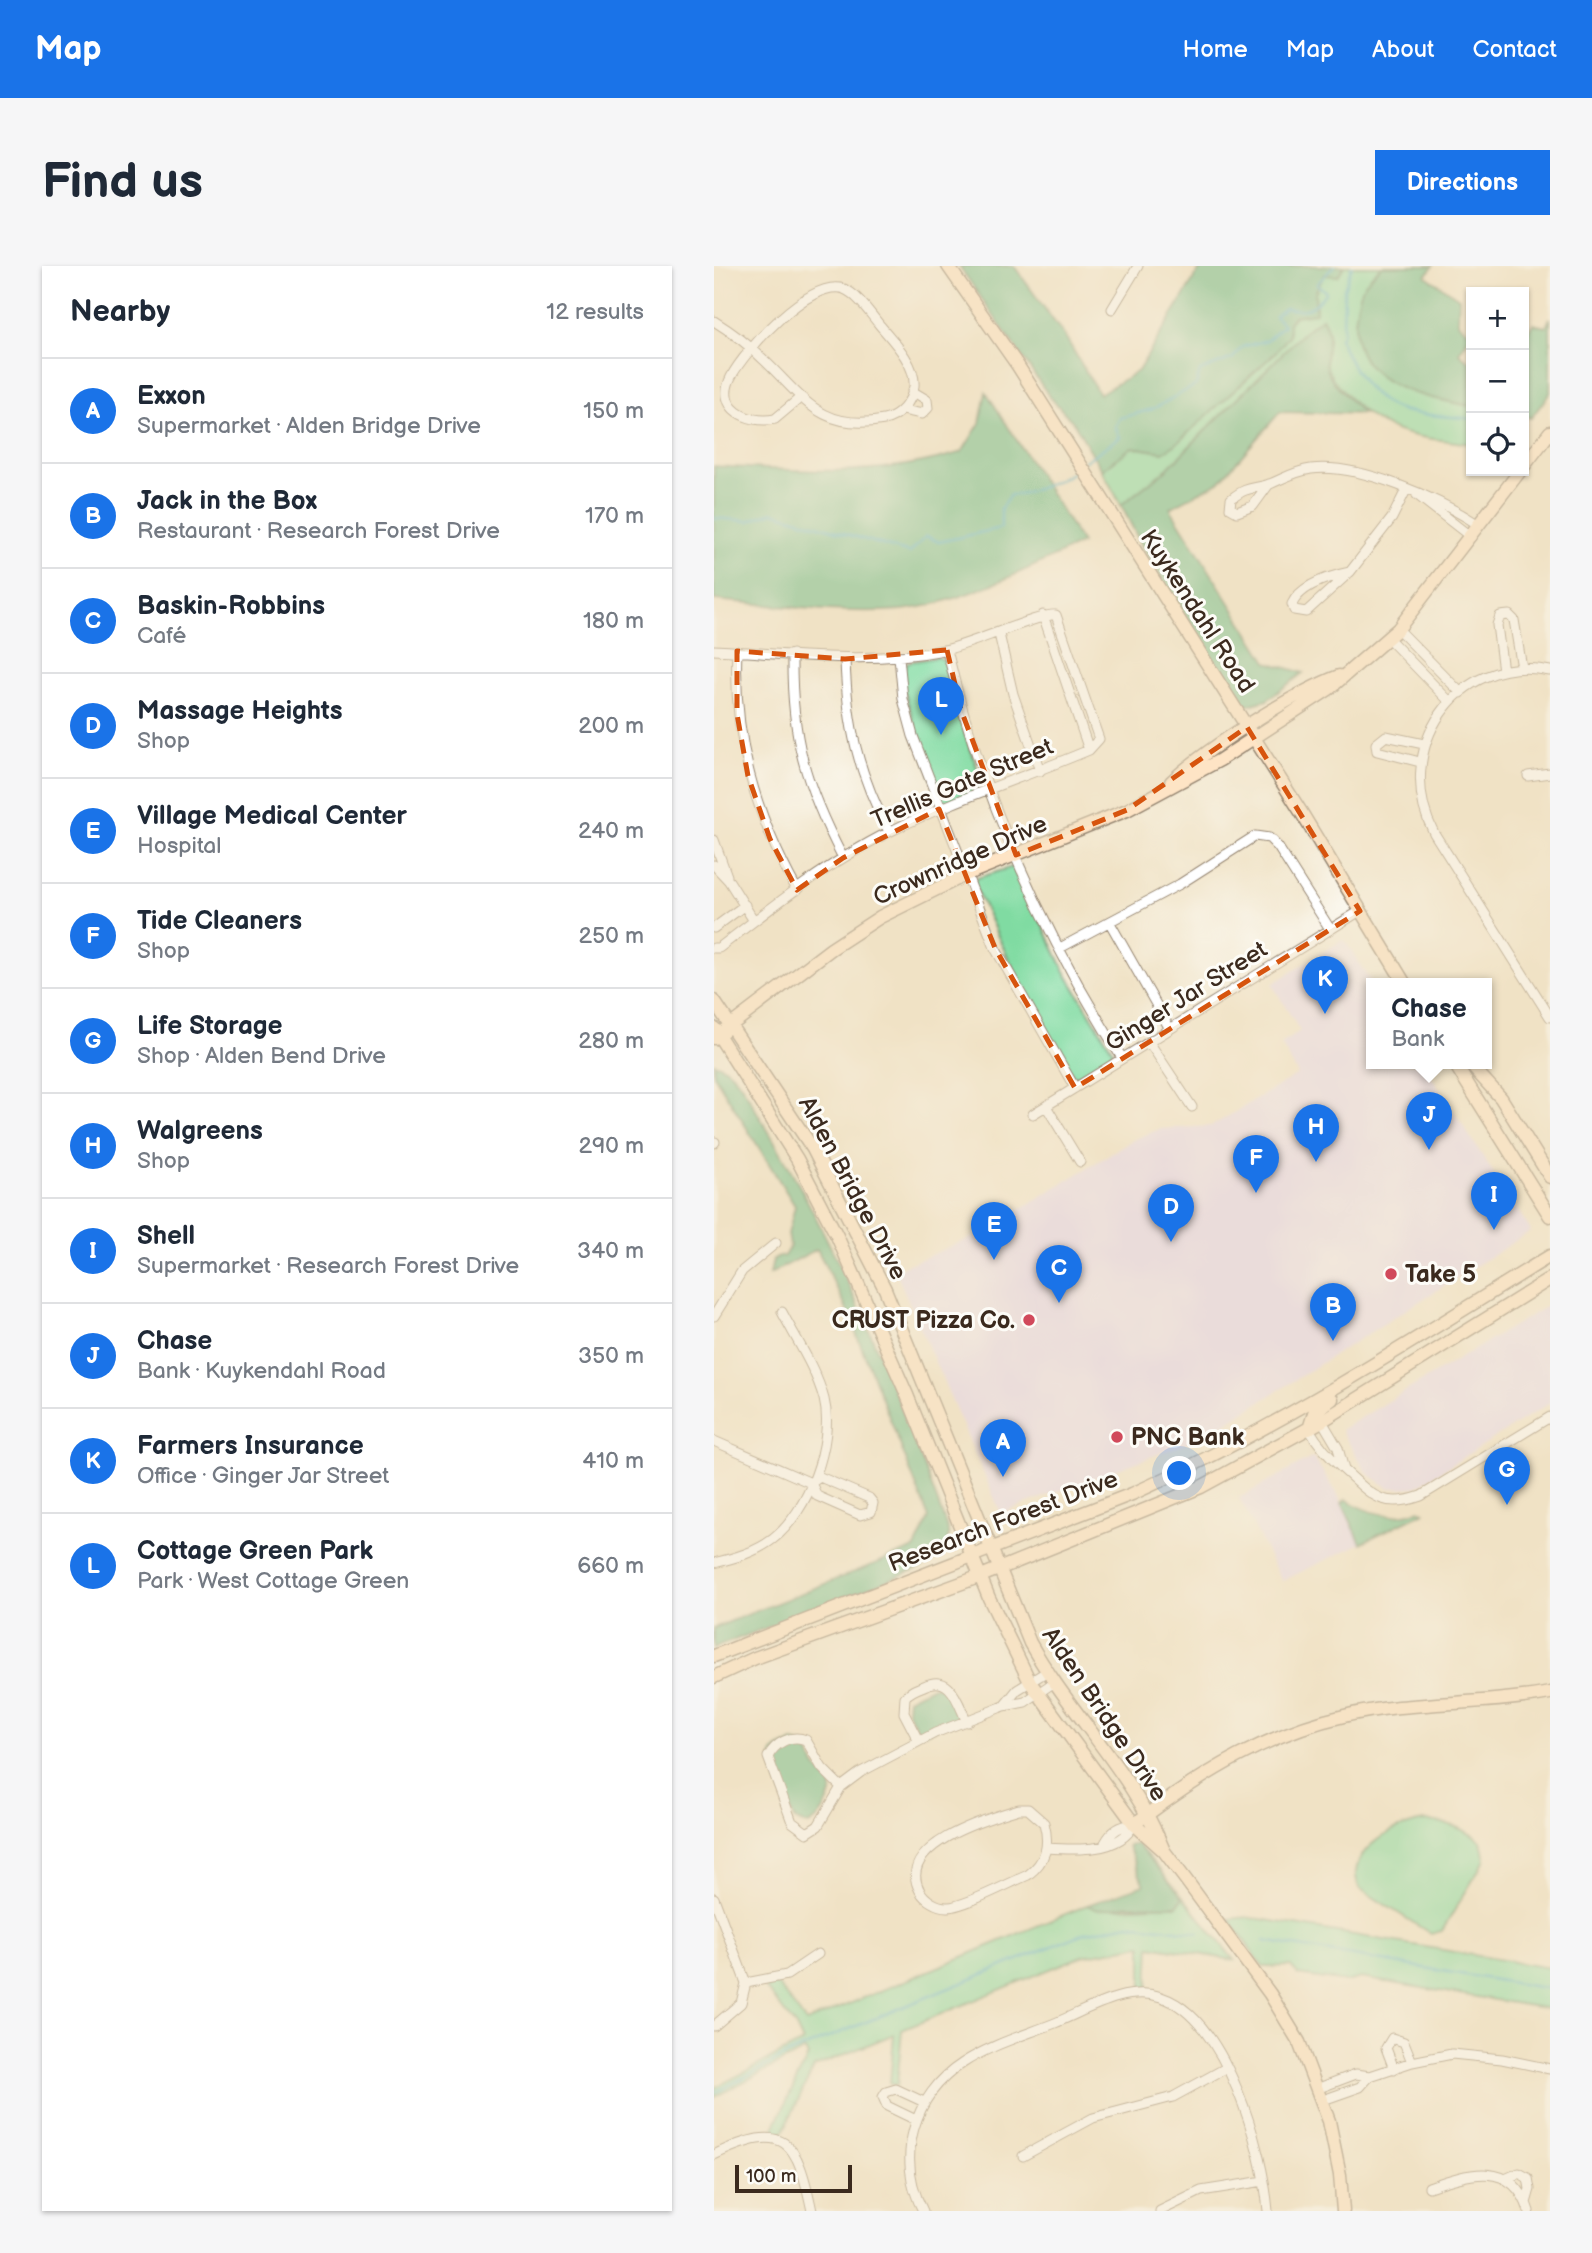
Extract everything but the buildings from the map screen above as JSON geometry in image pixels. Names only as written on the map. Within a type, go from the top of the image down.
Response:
[{"type":"street","name":"Kuykendahl Road","points":[[948,266],[996,333],[1065,440],[1094,490],[1251,733],[1401,978]]},
{"type":"street","points":[[1112,309],[1138,266]]},
{"type":"street","points":[[714,321],[752,348],[800,398],[820,413],[857,423],[888,419],[903,410],[912,391],[911,370],[907,361],[858,300],[844,289],[822,291],[773,324],[752,348],[728,385],[728,399],[734,412],[748,419],[775,419],[800,398]]},
{"type":"street","points":[[903,410],[922,414],[928,408],[927,400],[912,391]]},
{"type":"street","points":[[1529,459],[1550,432]]},
{"type":"street","points":[[1269,484],[1298,472],[1332,469],[1355,472],[1446,504],[1479,525]]},
{"type":"street","name":"Crownridge Drive","points":[[716,1034],[732,1025],[847,937],[900,906],[965,875],[1115,816],[1166,788],[1182,772],[1251,733],[1323,682],[1342,675],[1398,629],[1516,476]]},
{"type":"street","points":[[1411,492],[1471,537]]},
{"type":"street","points":[[1350,572],[1329,576],[1301,593],[1292,604],[1294,610],[1306,612],[1350,572],[1411,492]]},
{"type":"street","points":[[714,650],[845,659],[899,657],[947,650],[999,634],[1042,615],[1051,613],[1059,617],[1099,739],[1089,750],[1042,615]]},
{"type":"street","points":[[1503,671],[1497,625],[1500,616],[1508,615],[1514,620],[1522,668]]},
{"type":"street","points":[[1398,629],[1461,693]]},
{"type":"street","points":[[999,634],[1013,694],[1040,771]]},
{"type":"street","points":[[1388,638],[1450,702]]},
{"type":"street","points":[[947,650],[961,710],[1016,855],[1072,975],[1122,1058]]},
{"type":"street","points":[[737,651],[737,714],[748,776],[770,839],[797,890]]},
{"type":"street","points":[[792,654],[794,726],[806,778],[843,858]]},
{"type":"street","points":[[899,657],[907,717],[965,875],[995,948],[1076,1088]]},
{"type":"street","points":[[845,659],[847,713],[853,745],[862,775],[889,832]]},
{"type":"street","points":[[1550,671],[1522,668],[1503,671],[1461,693],[1450,702],[1435,721],[1424,744],[1419,783],[1427,819],[1550,1017]]},
{"type":"street","points":[[1420,762],[1383,754],[1377,751],[1376,744],[1386,736],[1424,744]]},
{"type":"street","name":"Trellis Gate Street","points":[[714,948],[719,948],[843,858],[889,832],[939,809],[1089,750]]},
{"type":"street","points":[[1528,776],[1550,773]]},
{"type":"street","points":[[1060,948],[1110,923],[1255,836],[1269,838],[1278,847],[1330,929]]},
{"type":"street","points":[[714,840],[729,881]]},
{"type":"street","points":[[714,865],[729,881],[754,921]]},
{"type":"street","points":[[714,928],[745,905]]},
{"type":"street","name":"Ginger Jar Street","points":[[1033,1114],[1360,911]]},
{"type":"street","points":[[1110,923],[1170,1028]]},
{"type":"street","name":"Alden Bridge Drive","points":[[714,1001],[813,1149],[855,1228],[885,1289],[1018,1619],[1049,1677],[1147,1814],[1164,1851]]},
{"type":"street","name":"Alden Bridge Drive","points":[[716,1034],[797,1159],[837,1237],[867,1299],[1014,1654],[1030,1682],[1135,1824],[1164,1851],[1270,1994],[1298,2042],[1321,2094],[1336,2147],[1343,2211]]},
{"type":"street","points":[[1149,1042],[1192,1107]]},
{"type":"street","points":[[1458,1069],[1550,1216]]},
{"type":"street","points":[[1475,1069],[1501,1098],[1550,1177]]},
{"type":"street","points":[[1046,1106],[1080,1162]]},
{"type":"street","points":[[714,1316],[742,1271],[775,1243]]},
{"type":"street","name":"Research Forest Drive","points":[[714,1656],[1132,1494],[1191,1467],[1312,1402],[1550,1256]]},
{"type":"street","name":"Research Forest Drive","points":[[714,1677],[755,1658],[998,1570],[1139,1514],[1309,1429],[1550,1279]]},
{"type":"street","points":[[714,1563],[748,1553],[774,1538],[795,1514],[819,1464],[827,1432],[824,1399],[782,1312]]},
{"type":"street","points":[[1351,1378],[1342,1392],[1314,1413],[1309,1429],[1326,1456],[1367,1493],[1382,1500],[1407,1501],[1420,1496],[1550,1417]]},
{"type":"street","points":[[1267,1452],[1274,1442],[1303,1422],[1312,1402]]},
{"type":"street","points":[[1322,1421],[1338,1448],[1344,1471]]},
{"type":"street","points":[[714,1441],[811,1483],[817,1496],[860,1515],[866,1516],[873,1509],[869,1498],[825,1477],[811,1483]]},
{"type":"street","points":[[1004,1706],[1017,1690],[1030,1682],[1049,1677]]},
{"type":"street","points":[[841,1787],[822,1768],[806,1740],[794,1738],[771,1751],[768,1764],[792,1822],[807,1833],[818,1826],[841,1787],[918,1740],[1004,1706],[1025,1702],[1037,1694],[1049,1677]]},
{"type":"street","points":[[918,1740],[904,1713],[905,1697],[933,1682],[940,1681],[951,1689],[967,1722]]},
{"type":"street","points":[[1047,1847],[1071,1850],[1105,1843],[1110,1834],[1120,1826],[1135,1824],[1227,1761],[1277,1737],[1310,1725],[1374,1710],[1492,1702],[1550,1693]]},
{"type":"street","points":[[1019,1809],[1038,1815],[1046,1832],[1047,1847],[1037,1868],[1028,1875],[954,1906],[937,1905],[927,1900],[916,1879],[920,1858],[942,1841],[974,1823],[1019,1809]]},
{"type":"street","points":[[714,1898],[747,1983],[741,2003],[714,2026]]},
{"type":"street","points":[[747,1983],[787,1975],[818,1954]]},
{"type":"street","points":[[923,2211],[910,2169],[910,2142],[924,2102],[949,2072],[972,2058],[1114,1999],[1135,1994],[1159,1996],[1189,2014],[1226,2068],[1252,2129],[1265,2181],[1268,2211]]},
{"type":"street","points":[[1394,2069],[1387,2048],[1392,2038],[1404,2042],[1412,2062]]},
{"type":"street","points":[[1321,2094],[1356,2074],[1370,2076],[1412,2062],[1465,2054],[1550,2069]]},
{"type":"street","points":[[1023,2156],[1093,2118],[1173,2097],[1226,2068]]},
{"type":"street","points":[[916,2120],[887,2106],[883,2097],[886,2092],[896,2089],[924,2102]]},
{"type":"street","points":[[714,2155],[754,2137],[770,2138],[788,2146],[800,2162],[812,2211]]},
{"type":"street","points":[[1429,2187],[1476,2173],[1505,2179],[1519,2173],[1528,2178],[1528,2207]]},
{"type":"street","points":[[1505,2179],[1528,2207]]},
{"type":"street","points":[[1160,2211],[1201,2192],[1265,2181]]},
{"type":"highlighted area","points":[[947,650],[961,710],[1016,855],[1127,810],[1247,727],[1360,911],[1075,1088],[995,948],[939,809],[843,858],[797,890],[770,839],[748,776],[737,714],[737,651],[845,659]]},
{"type":"shaded area","points":[[1344,939],[1368,978],[1366,978],[1366,1069],[1426,1069],[1531,1231],[1206,1436],[1001,1513],[895,1270],[976,1236],[1135,1139],[1160,1129],[1212,1126],[1298,1074],[1281,1044],[1300,1031],[1272,984]]},
{"type":"shaded area","points":[[1550,1304],[1550,1403],[1416,1487],[1389,1488],[1367,1473],[1341,1430]]},
{"type":"shaded area","points":[[1313,1457],[1337,1493],[1361,1543],[1282,1581],[1239,1498]]},
{"type":"green space","points":[[959,266],[1014,266],[1066,338],[1099,394],[1138,371],[1202,266],[1344,266],[1338,276],[1324,275],[1315,293],[1316,313],[1294,316],[1289,323],[1289,336],[1275,353],[1175,445],[1163,452],[1132,447],[1102,470],[1074,423],[1050,397]]},
{"type":"green space","points":[[1344,266],[1382,266],[1366,283],[1359,299],[1356,339],[1363,357],[1375,372],[1391,383],[1409,391],[1466,405],[1466,443],[1404,433],[1389,428],[1362,410],[1338,386],[1328,370],[1325,353],[1328,333],[1322,318],[1304,332],[1167,469],[1121,505],[1102,470],[1132,447],[1163,452],[1289,323],[1315,293],[1324,275]]},
{"type":"green space","points":[[1382,266],[1433,266],[1426,276],[1459,298],[1458,323],[1466,330],[1466,342],[1459,353],[1466,359],[1466,405],[1409,391],[1375,372],[1363,357],[1356,339],[1356,315],[1366,283]]},
{"type":"green space","points":[[1322,318],[1328,335],[1326,361],[1330,376],[1363,414],[1280,412],[1219,482],[1170,508],[1267,662],[1303,673],[1267,700],[1241,707],[1143,548],[1121,505],[1167,469],[1304,332]]},
{"type":"green space","points":[[1550,318],[1550,393],[1531,418],[1529,330],[1533,324],[1546,327]]},
{"type":"green space","points":[[986,392],[1082,543],[970,593],[923,607],[879,611],[832,610],[714,600],[714,466],[839,471],[900,466],[962,452],[980,423]]},
{"type":"green space","points":[[938,657],[946,662],[958,714],[982,781],[978,789],[947,802],[937,796],[904,689],[904,667],[908,662]]},
{"type":"green space","points":[[1012,867],[1017,870],[1064,970],[1113,1051],[1111,1058],[1078,1077],[1072,1075],[1026,996],[973,883],[977,878]]},
{"type":"green space","points":[[714,1063],[730,1072],[743,1087],[818,1220],[908,1425],[948,1530],[948,1542],[944,1551],[927,1565],[714,1648],[714,1628],[915,1548],[929,1518],[844,1303],[817,1249],[770,1274],[773,1259],[784,1256],[790,1246],[788,1234],[795,1206],[714,1075]]},
{"type":"green space","points":[[1346,1499],[1381,1514],[1400,1515],[1419,1510],[1424,1512],[1361,1543],[1342,1503]]},
{"type":"green space","points":[[933,1686],[943,1689],[952,1697],[958,1718],[926,1733],[919,1732],[907,1710],[908,1699]]},
{"type":"green space","points":[[794,1742],[805,1745],[815,1766],[832,1786],[824,1808],[817,1819],[808,1825],[794,1819],[773,1766],[773,1753]]},
{"type":"green space","points":[[1425,1821],[1448,1824],[1474,1836],[1481,1841],[1485,1860],[1442,1931],[1431,1934],[1359,1888],[1356,1874],[1359,1861],[1373,1843],[1404,1826]]},
{"type":"green space","points":[[1137,1844],[1183,1897],[1177,1906],[1129,1905],[1098,1910],[1087,1905],[1144,1885],[1128,1846]]},
{"type":"green space","points":[[1183,1897],[1234,1960],[1150,1946],[1148,1988],[1142,1988],[1142,1945],[1082,1956],[902,2030],[897,2085],[890,2084],[894,2034],[814,2067],[781,2136],[772,2132],[808,2056],[805,2050],[714,2097],[714,2088],[803,2042],[796,2027],[764,1986],[777,1984],[806,2022],[1087,1905],[1104,1908],[1176,1906]]},
{"type":"green space","points":[[1248,1917],[1550,1968],[1550,2009],[1361,1978],[1346,1982],[1298,1975],[1291,1966],[1263,1967],[1229,1919]]},
{"type":"waterway","points":[[1085,461],[1120,437],[1115,427],[1120,418],[1153,409],[1196,385],[1200,371],[1233,358],[1242,347],[1267,340],[1284,325],[1275,316],[1285,308],[1298,310],[1317,303],[1326,292],[1317,284],[1334,266]]},
{"type":"waterway","points":[[1352,266],[1344,289],[1343,332],[1340,338],[1362,381],[1380,399],[1401,410],[1466,419]]},
{"type":"waterway","points":[[714,518],[749,521],[773,512],[910,553],[926,536],[939,542],[1001,528],[1001,508],[1010,495],[1046,486],[1078,468]]},
{"type":"waterway","points":[[714,2093],[793,2052],[1084,1933],[1129,1924],[1199,1933]]},
{"type":"waterway","points":[[1264,1941],[1550,1989]]},
{"type":"place","name":"Cottage Green Park","points":[[941,735]]},
{"type":"place","name":"Farmers Insurance","points":[[1325,1014]]},
{"type":"place","name":"Chase","points":[[1429,1150]]},
{"type":"place","name":"Walgreens","points":[[1316,1162]]},
{"type":"place","name":"Tide Cleaners","points":[[1256,1193]]},
{"type":"place","name":"Shell","points":[[1494,1230]]},
{"type":"place","name":"Massage Heights","points":[[1171,1242]]},
{"type":"place","name":"Village Medical Center","points":[[994,1260]]},
{"type":"place","name":"Take 5","points":[[1391,1274]]},
{"type":"place","name":"Baskin-Robbins","points":[[1059,1303]]},
{"type":"place","name":"CRUST Pizza Co.","points":[[1029,1320]]},
{"type":"place","name":"Jack in the Box","points":[[1333,1341]]},
{"type":"place","name":"PNC Bank","points":[[1117,1437]]},
{"type":"place","name":"Exxon","points":[[1003,1477]]},
{"type":"place","name":"Life Storage","points":[[1507,1505]]}]
